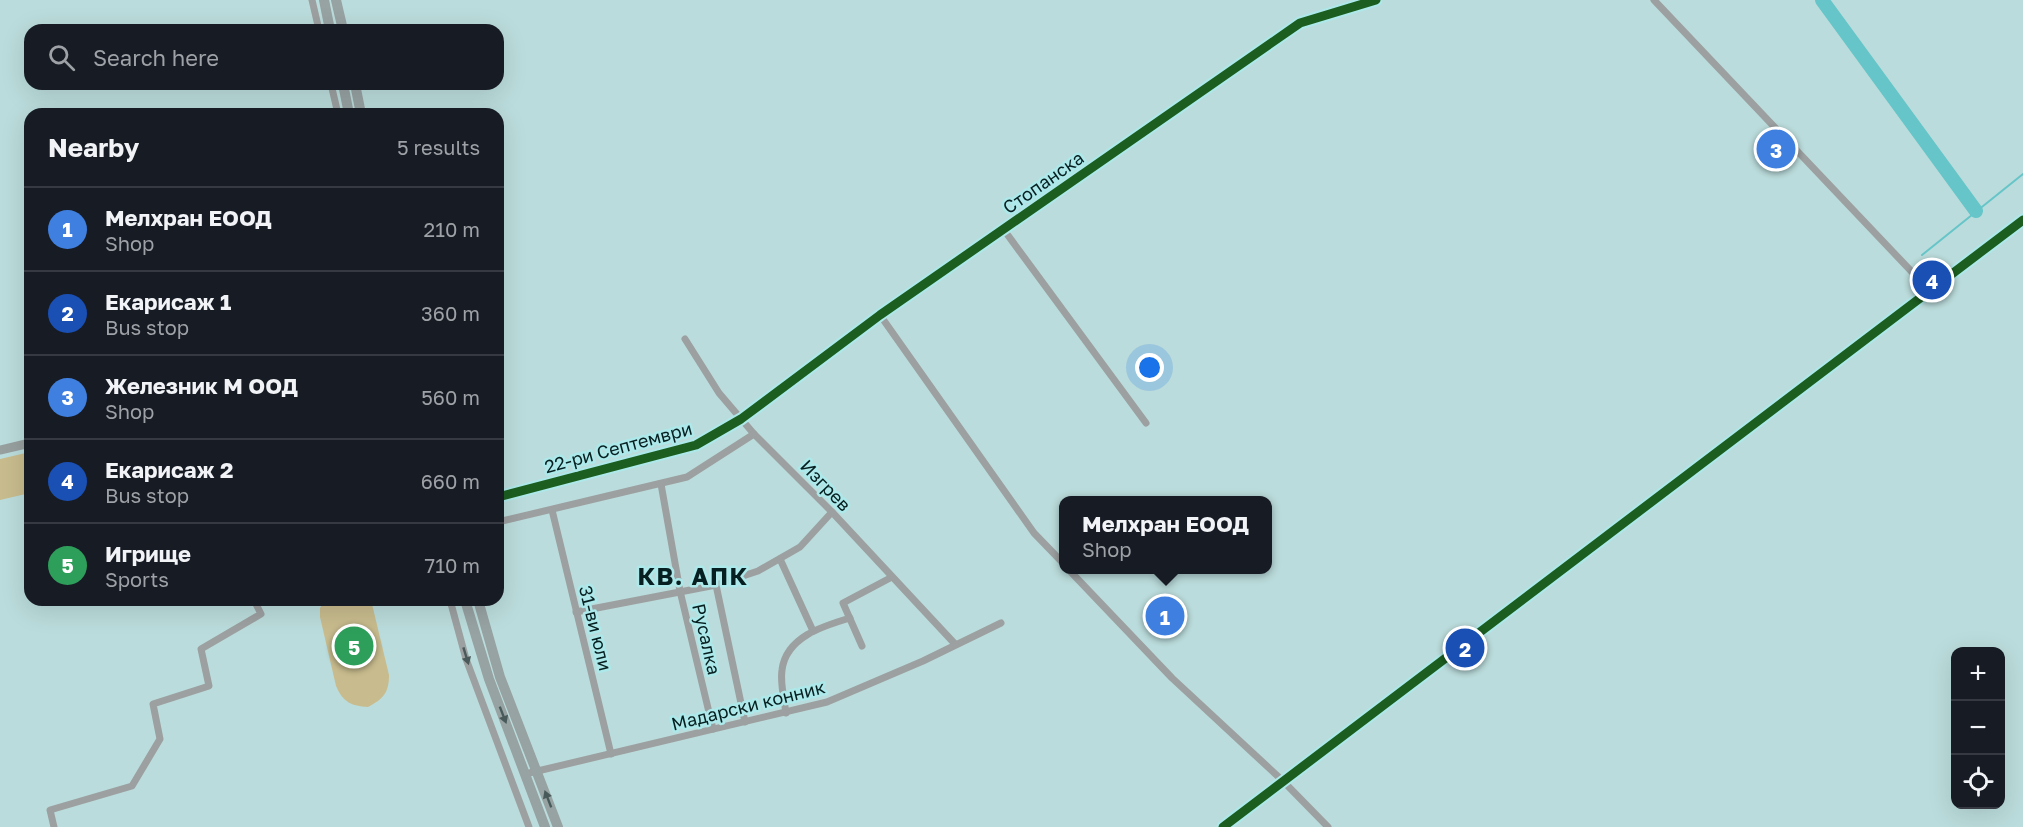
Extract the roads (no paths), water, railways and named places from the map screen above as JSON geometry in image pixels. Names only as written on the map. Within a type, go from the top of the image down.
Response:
[{"type":"main road","points":[[324,0],[329,24]]},
{"type":"main road","points":[[336,0],[342,24]]},
{"type":"main road","points":[[344,90],[348,108]]},
{"type":"main road","points":[[356,90],[361,108]]},
{"type":"main road","points":[[0,450],[24,444]]},
{"type":"main road","points":[[467,606],[489,679],[545,827]]},
{"type":"main road","points":[[480,606],[500,677],[558,827]]},
{"type":"street","points":[[312,0],[318,24]]},
{"type":"street","name":"Стопанска","points":[[741,419],[880,315],[1299,22],[1377,0]]},
{"type":"street","points":[[1654,0],[1930,291]]},
{"type":"street","points":[[332,90],[337,108]]},
{"type":"street","points":[[1223,827],[2023,220]]},
{"type":"street","points":[[1004,230],[1146,423]]},
{"type":"street","points":[[880,315],[1034,533],[1059,559]]},
{"type":"street","name":"Изгрев","points":[[685,339],[719,393],[754,434],[832,512],[955,644]]},
{"type":"street","name":"22-ри Септември","points":[[504,495],[696,445],[741,419]]},
{"type":"street","points":[[504,521],[687,477],[754,434]]},
{"type":"street","name":"Русалка","points":[[661,484],[680,591],[713,729]]},
{"type":"street","name":"31-ви юли","points":[[552,510],[611,754]]},
{"type":"street","points":[[576,612],[716,585],[758,571],[801,547],[832,512]]},
{"type":"street","points":[[780,559],[813,632]]},
{"type":"street","points":[[1073,574],[1172,678],[1283,781],[1328,827]]},
{"type":"street","points":[[862,646],[843,603],[892,577]]},
{"type":"street","points":[[716,585],[745,722]]},
{"type":"street","points":[[54,827],[50,810],[132,786],[160,739],[153,704],[209,686],[201,649],[261,614],[257,606]]},
{"type":"street","points":[[452,606],[466,659],[529,827]]},
{"type":"street","points":[[786,713],[781,671],[785,657],[792,647],[813,632],[850,618]]},
{"type":"street","name":"Мадарски конник","points":[[525,774],[827,702],[923,661],[1001,623]]},
{"type":"waterway","points":[[1822,0],[1976,211]]},
{"type":"waterway","points":[[1922,255],[2023,174]]},
{"type":"place","name":"Железник М ООД","points":[[1776,149]]},
{"type":"place","name":"Екарисаж 2","points":[[1932,280]]},
{"type":"place","name":"Мелхран ЕООД","points":[[1165,616]]},
{"type":"place","name":"Игрище","points":[[354,646]]},
{"type":"place","name":"Екарисаж 1","points":[[1465,648]]},
{"type":"district","name":"КВ. АПК","points":[[693,575]]}]
